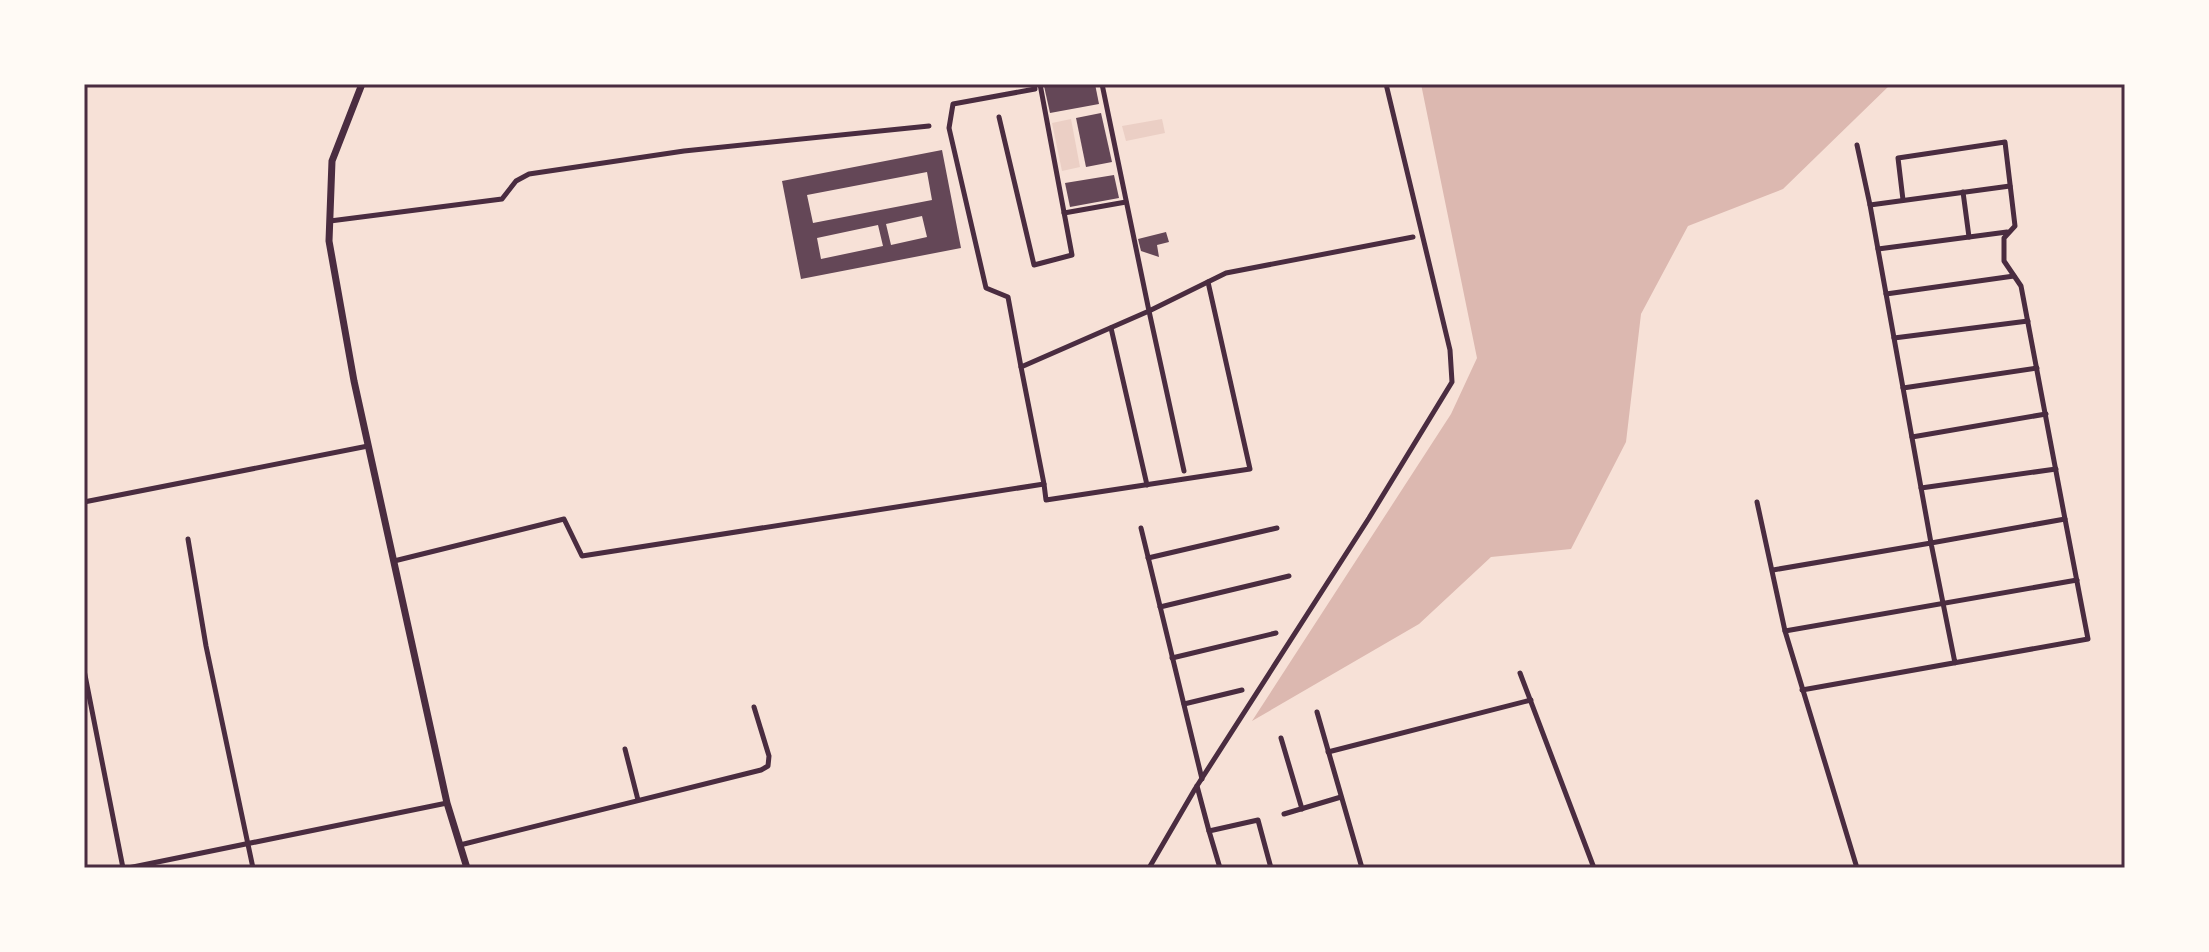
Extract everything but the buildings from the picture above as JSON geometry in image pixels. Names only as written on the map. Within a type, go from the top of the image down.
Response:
[{"type":"main road","points":[[362,84],[332,161],[329,241],[368,446],[447,803],[467,868]]},
{"type":"street","points":[[999,117],[1034,265],[1072,255],[1037,84]]},
{"type":"street","points":[[1037,84],[1035,89],[953,104],[949,128],[986,288],[1008,297],[1046,500],[1250,469],[1208,282]]},
{"type":"street","points":[[1102,84],[1184,471]]},
{"type":"street","points":[[1149,868],[1197,786],[1369,518],[1452,382],[1450,350],[1386,84]]},
{"type":"street","points":[[329,221],[502,199],[516,181],[529,174],[684,151],[929,126]]},
{"type":"street","points":[[1802,690],[2088,639],[2021,286],[2004,261],[2004,238],[2015,226],[2005,142],[1898,158],[1903,200]]},
{"type":"street","points":[[1857,145],[1955,663]]},
{"type":"street","points":[[1870,205],[2010,186]]},
{"type":"street","points":[[1963,192],[1969,237]]},
{"type":"street","points":[[1064,213],[1126,202]]},
{"type":"street","points":[[1878,249],[2008,231]]},
{"type":"street","points":[[1021,367],[1149,311],[1226,273],[1413,237]]},
{"type":"street","points":[[1886,294],[2015,276]]},
{"type":"street","points":[[1894,338],[2028,321]]},
{"type":"street","points":[[1111,328],[1147,485]]},
{"type":"street","points":[[1903,388],[2037,368]]},
{"type":"street","points":[[1912,437],[2046,414]]},
{"type":"street","points":[[84,502],[368,446]]},
{"type":"street","points":[[1921,488],[2056,469]]},
{"type":"street","points":[[394,561],[564,519],[582,556],[1044,484]]},
{"type":"street","points":[[1757,502],[1785,631],[1857,868]]},
{"type":"street","points":[[1773,570],[2065,519]]},
{"type":"street","points":[[1141,528],[1202,779]]},
{"type":"street","points":[[1148,558],[1277,528]]},
{"type":"street","points":[[188,539],[206,646],[253,868]]},
{"type":"street","points":[[1160,607],[1289,576]]},
{"type":"street","points":[[1785,631],[2077,580]]},
{"type":"street","points":[[1172,658],[1276,633]]},
{"type":"street","points":[[84,670],[126,868],[447,803]]},
{"type":"street","points":[[1520,673],[1594,868]]},
{"type":"street","points":[[1184,704],[1242,690]]},
{"type":"street","points":[[1328,752],[1531,700]]},
{"type":"street","points":[[460,845],[768,766],[769,756],[754,707]]},
{"type":"street","points":[[1317,712],[1362,868]]},
{"type":"street","points":[[1281,738],[1302,809]]},
{"type":"street","points":[[625,749],[638,800]]},
{"type":"street","points":[[1197,786],[1220,868]]},
{"type":"street","points":[[1284,814],[1341,797]]},
{"type":"street","points":[[1209,831],[1258,820],[1271,868]]},
{"type":"shaded area","points":[[1421,84],[1891,84],[1783,189],[1688,226],[1641,314],[1626,442],[1571,549],[1491,557],[1419,624],[1252,721],[1451,414],[1477,358]]},
{"type":"shaded area","points":[[1071,119],[1080,167],[1062,171],[1052,123]]},
{"type":"shaded area","points":[[1162,119],[1165,133],[1126,141],[1122,126]]}]
